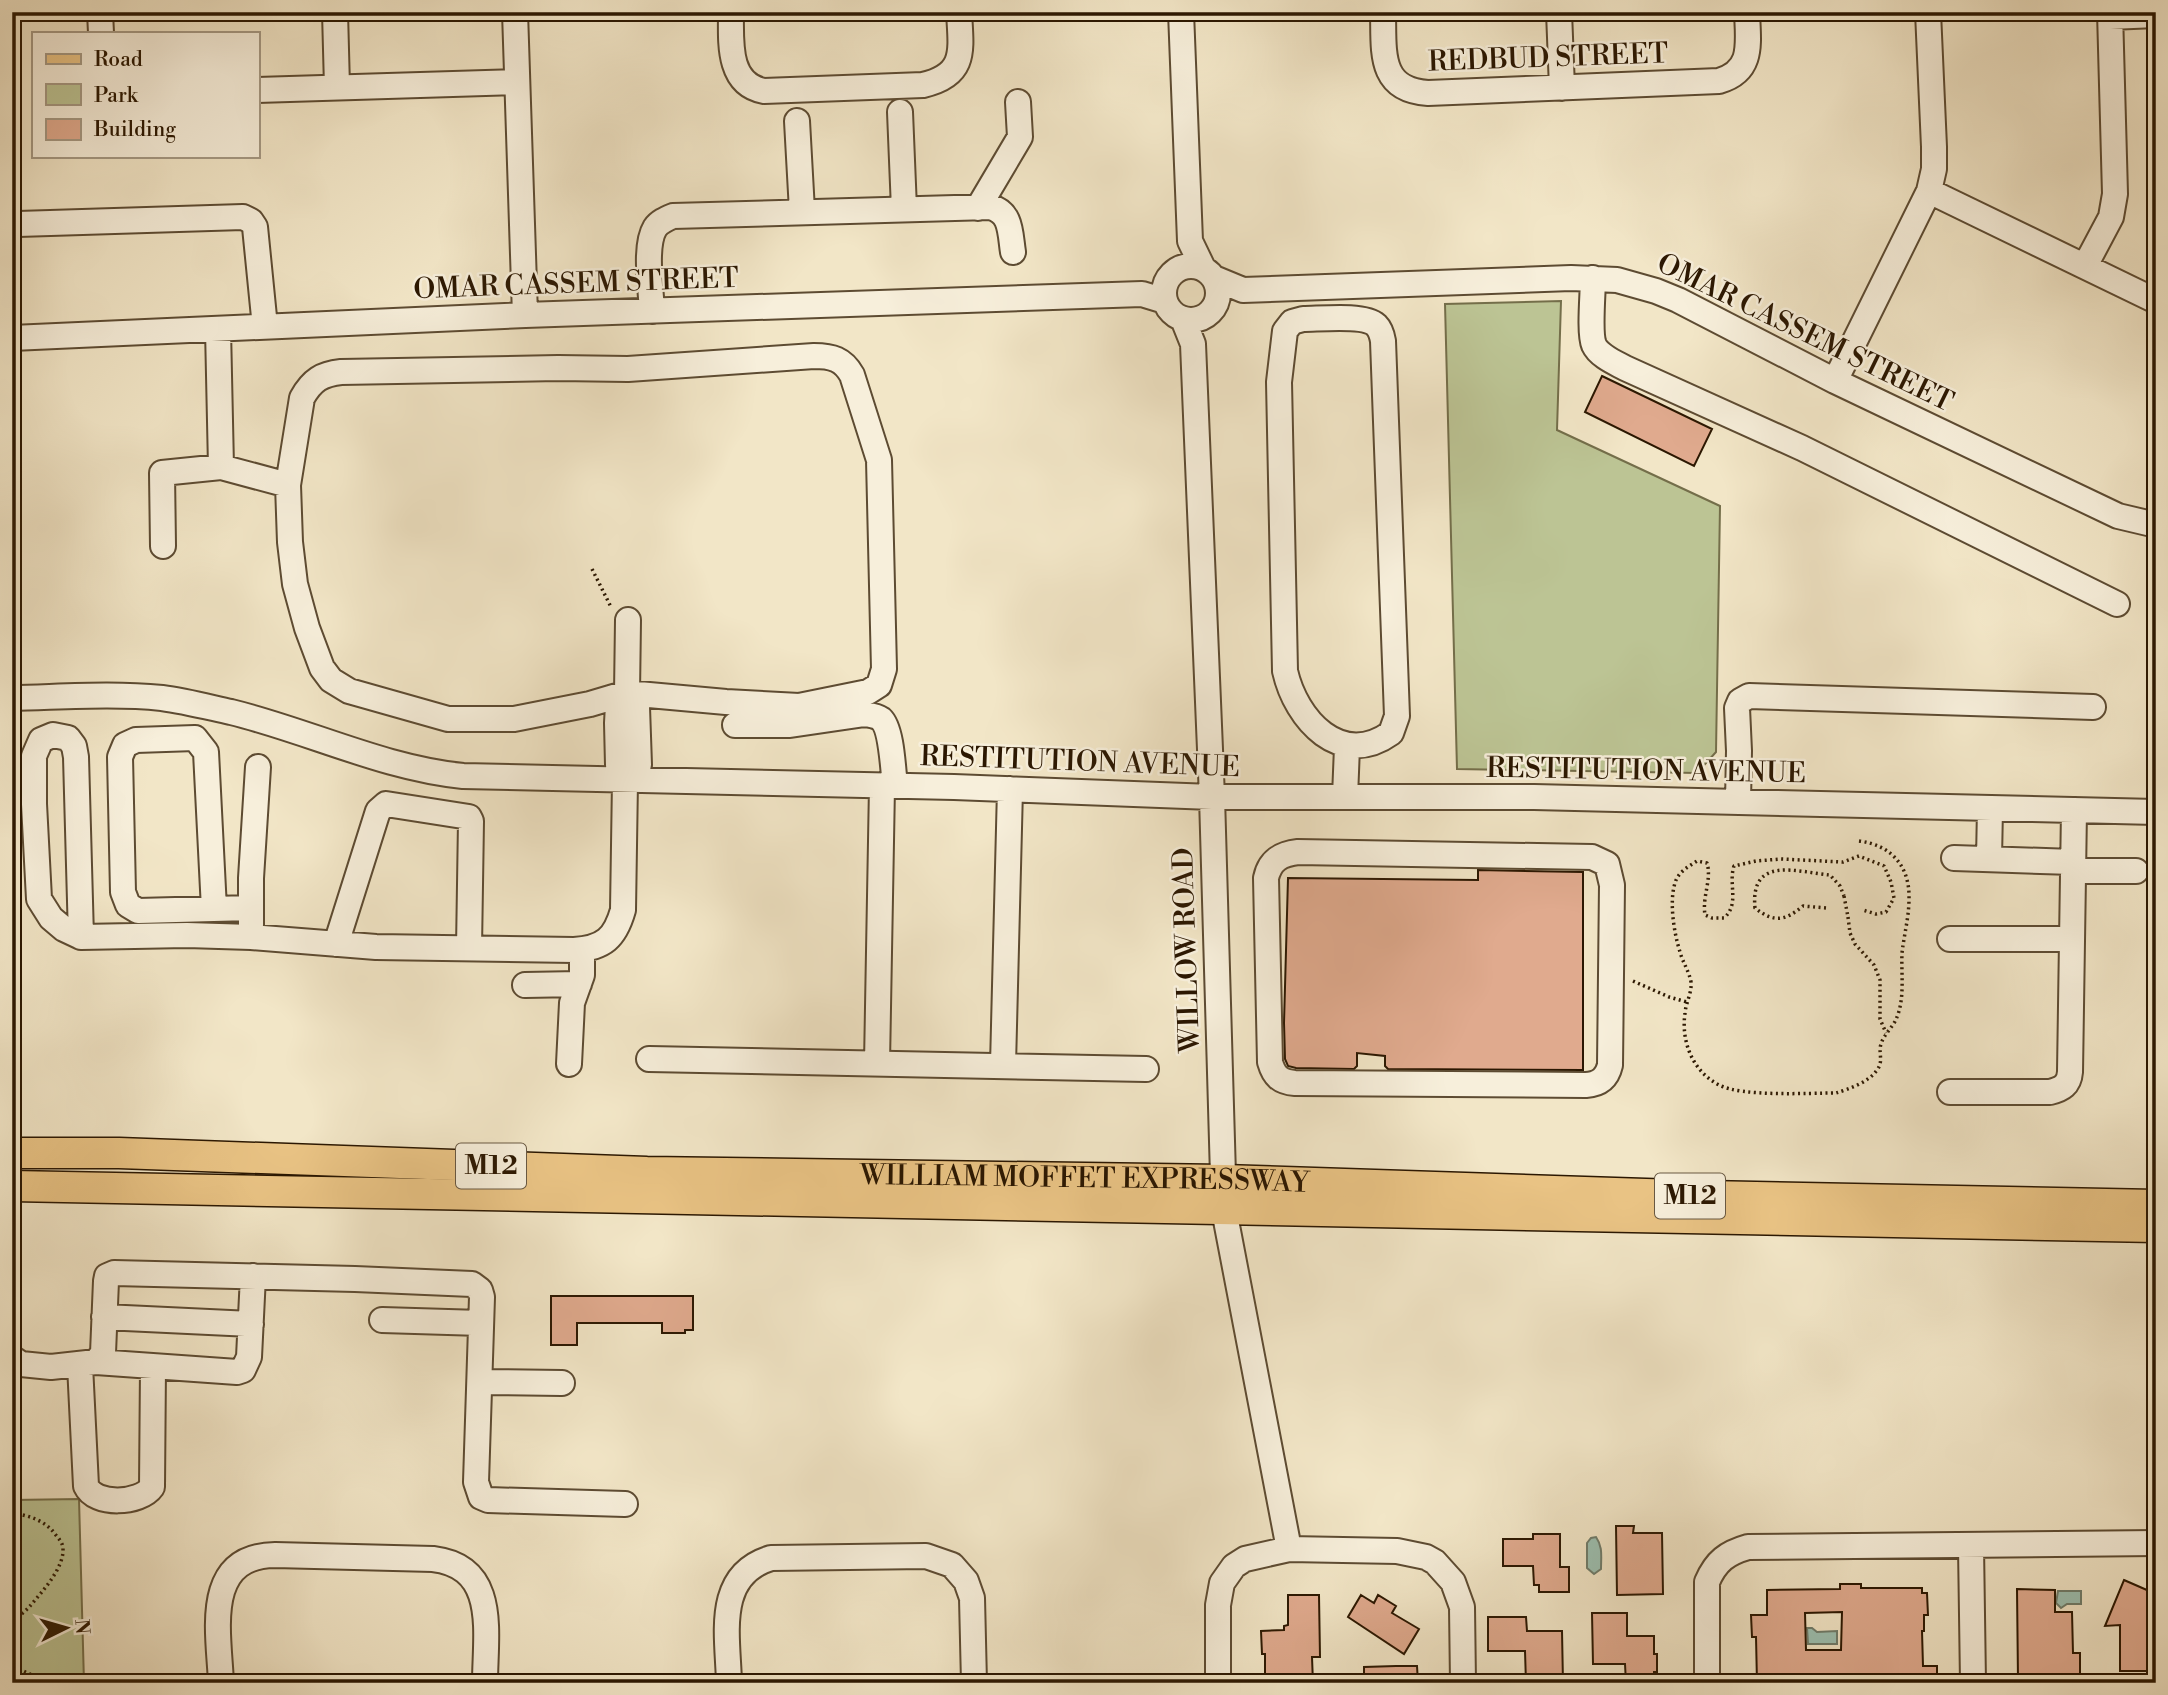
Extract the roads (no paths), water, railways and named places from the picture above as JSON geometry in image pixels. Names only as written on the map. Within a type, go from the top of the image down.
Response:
[{"type":"main road","name":"WILLIAM MOFFET EXPRESSWAY","points":[[12,1153],[119,1153],[647,1172],[1224,1180],[1693,1196],[2156,1205]]},
{"type":"main road","name":"WILLIAM MOFFET EXPRESSWAY","points":[[12,1186],[2156,1227]]},
{"type":"street","points":[[100,12],[101,32]]},
{"type":"street","points":[[335,12],[337,87]]},
{"type":"street","points":[[515,12],[525,315]]},
{"type":"street","points":[[731,12],[731,53],[737,71],[747,84],[764,91],[923,85],[939,82],[953,72],[960,55],[959,12]]},
{"type":"street","points":[[1181,12],[1190,241],[1219,291],[1200,314],[1169,309],[1162,287],[1190,241]]},
{"type":"street","name":"REDBUD STREET","points":[[1382,12],[1388,70],[1403,89],[1428,93],[1709,83],[1727,79],[1745,62],[1748,48],[1747,12]]},
{"type":"street","points":[[1559,12],[1562,88]]},
{"type":"street","points":[[1835,381],[1928,191],[1934,169],[1928,12]]},
{"type":"street","points":[[2085,266],[2111,217],[2115,194],[2110,14],[2156,15]]},
{"type":"street","points":[[259,90],[517,82]]},
{"type":"street","points":[[978,208],[1020,137],[1018,102]]},
{"type":"street","points":[[900,113],[904,209]]},
{"type":"street","points":[[797,121],[802,211]]},
{"type":"street","points":[[1928,191],[2156,301]]},
{"type":"street","points":[[652,311],[650,244],[653,231],[663,221],[685,215],[998,209],[1010,228],[1013,252]]},
{"type":"street","points":[[18,225],[243,217],[251,221],[255,228],[265,327]]},
{"type":"street","points":[[1162,287],[1191,265],[1209,273]]},
{"type":"street","name":"OMAR CASSEM STREET","points":[[1209,273],[1243,290]]},
{"type":"street","points":[[1593,278],[1594,346],[1625,368],[1802,448],[2117,604]]},
{"type":"street","name":"OMAR CASSEM STREET","points":[[1200,314],[1243,290],[1593,278],[1617,280],[1656,290],[1835,381],[2118,516],[2156,524]]},
{"type":"street","name":"OMAR CASSEM STREET","points":[[12,338],[1162,287]]},
{"type":"street","name":"WILLOW ROAD","points":[[1200,314],[1193,344],[1212,797],[1224,1210],[1289,1549]]},
{"type":"street","points":[[1303,319],[1370,321],[1380,331],[1384,350],[1397,716],[1391,733],[1384,738],[1372,744],[1347,747],[1316,727],[1289,689],[1286,671],[1279,382],[1285,331],[1292,322],[1303,319]]},
{"type":"street","points":[[218,329],[221,467]]},
{"type":"street","points":[[731,714],[799,706],[858,695],[875,689],[882,678],[884,669],[879,460],[852,375],[840,359],[829,356],[628,369],[329,373],[318,377],[309,386],[302,398],[288,485],[290,542],[295,584],[307,628],[322,668],[331,680],[339,685],[448,719],[514,719],[544,715],[627,693],[731,714],[790,725],[874,715],[881,719],[888,734],[889,786],[877,1063]]},
{"type":"street","points":[[163,545],[162,472],[221,467],[288,485]]},
{"type":"street","points":[[81,937],[76,757],[74,746],[68,738],[53,735],[41,740],[34,756],[39,899],[57,924],[81,937],[251,936],[336,944],[582,950],[601,945],[612,936],[619,925],[623,909],[625,781],[618,765],[617,714],[618,705],[627,693],[628,620]]},
{"type":"street","points":[[1738,802],[1737,708],[1740,701],[1749,696],[2093,707]]},
{"type":"street","name":"RESTITUTION AVENUE","points":[[12,698],[163,698],[235,713],[400,765],[435,773],[488,777],[1010,789],[1212,797],[1520,797],[2156,811]]},
{"type":"street","points":[[214,909],[206,752],[195,738],[136,740],[125,745],[120,757],[123,892],[128,905],[138,911],[214,909],[251,908]]},
{"type":"street","points":[[1346,797],[1347,747]]},
{"type":"street","points":[[251,936],[258,767]]},
{"type":"street","points":[[1003,1065],[1010,789]]},
{"type":"street","points":[[336,944],[378,811],[386,804],[469,817],[469,948]]},
{"type":"street","points":[[1989,859],[1990,808]]},
{"type":"street","points":[[1950,1092],[2050,1092],[2064,1087],[2070,1072],[2074,810]]},
{"type":"street","points":[[1298,852],[1598,859],[1607,864],[1612,877],[1611,972],[1610,1065],[1604,1078],[1593,1085],[1287,1083],[1276,1076],[1270,1062],[1268,869],[1279,857],[1298,852]]},
{"type":"street","points":[[1954,858],[2136,871]]},
{"type":"street","points":[[1950,939],[2071,939]]},
{"type":"street","points":[[569,1064],[572,1003],[582,975],[582,950]]},
{"type":"street","points":[[525,985],[579,984]]},
{"type":"street","points":[[649,1059],[1146,1069]]},
{"type":"street","points":[[88,1363],[103,1353],[106,1281],[107,1276],[114,1273],[472,1284],[480,1290],[476,1482],[481,1497],[488,1500],[625,1504]]},
{"type":"street","points":[[12,1358],[21,1364],[51,1367],[88,1363],[231,1373],[243,1370],[247,1364],[253,1276]]},
{"type":"street","points":[[104,1317],[250,1324]]},
{"type":"street","points":[[382,1320],[481,1323]]},
{"type":"street","points":[[88,1363],[86,1486],[94,1495],[110,1499],[141,1496],[152,1487],[153,1367]]},
{"type":"street","points":[[480,1382],[562,1383]]},
{"type":"street","points":[[1707,1683],[1707,1582],[1721,1559],[1734,1551],[1767,1545],[2156,1544]]},
{"type":"street","points":[[1971,1546],[1973,1683]]},
{"type":"street","points":[[1218,1683],[1218,1605],[1222,1583],[1234,1566],[1245,1559],[1289,1549],[1397,1551],[1426,1557],[1435,1562],[1453,1582],[1462,1607],[1463,1683]]},
{"type":"street","points":[[221,1683],[219,1600],[225,1581],[246,1560],[266,1555],[448,1560],[467,1571],[479,1586],[483,1601],[485,1683]]},
{"type":"street","points":[[729,1683],[728,1625],[731,1594],[741,1574],[760,1561],[785,1557],[926,1556],[944,1561],[960,1573],[970,1590],[974,1608],[974,1683]]}]
